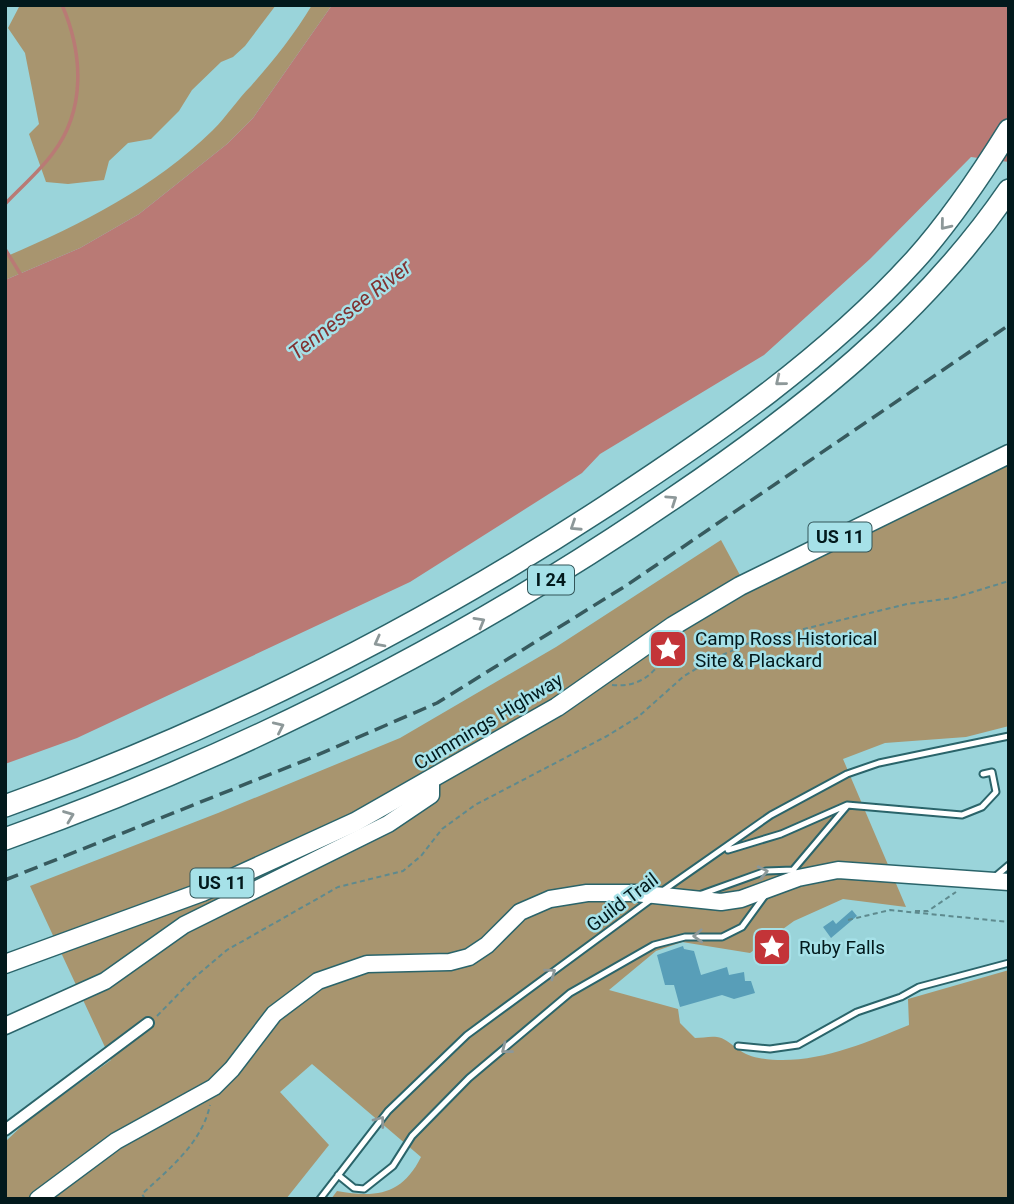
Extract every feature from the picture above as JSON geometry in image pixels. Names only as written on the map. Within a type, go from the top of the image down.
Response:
[{"type":"highway","name":"I 24","points":[[5,806],[189,734],[286,688],[383,640],[568,531],[731,420],[845,330],[917,259],[985,170],[1009,130]]},
{"type":"highway","name":"I 24","points":[[5,839],[177,774],[288,723],[405,664],[587,558],[726,463],[845,371],[915,306],[977,234],[1009,190]]},
{"type":"main road","name":"Cummings Highway","points":[[5,964],[249,872],[355,822],[557,708],[595,678],[675,625],[768,571],[1009,454]]},
{"type":"main road","points":[[5,1026],[105,981],[184,925],[388,824],[426,801],[431,794],[431,781]]},
{"type":"main road","points":[[38,1199],[116,1141],[208,1091],[232,1069],[265,1024],[285,1003],[329,975],[383,961],[450,962],[469,957],[487,945],[520,912],[550,899],[587,893],[658,894],[721,902],[769,889],[795,874],[838,870],[1009,882]]},
{"type":"street","points":[[5,1130],[148,1023]]},
{"type":"lane","name":"Guild Trail","points":[[320,1199],[401,1097],[467,1035],[658,894],[771,815],[847,774],[879,763],[1009,736]]},
{"type":"lane","points":[[723,851],[781,834],[847,806],[962,815],[982,807],[996,792],[992,772],[983,774]]},
{"type":"lane","points":[[690,899],[766,870],[795,874],[847,806]]},
{"type":"lane","points":[[991,881],[1009,864]]},
{"type":"lane","points":[[338,1175],[354,1188],[364,1189],[393,1167],[412,1136],[469,1077],[570,993],[654,944],[685,937],[722,937],[742,927],[769,889]]},
{"type":"lane","points":[[738,1046],[770,1049],[798,1045],[857,1012],[901,997],[919,987],[1009,963]]},
{"type":"path","points":[[148,1023],[172,1004],[194,978],[227,950],[338,887],[403,871],[421,856],[442,829],[475,805],[638,717],[684,676],[711,660],[754,641],[907,604],[953,598],[1009,581]]},
{"type":"path","points":[[595,678],[616,686],[642,681],[653,675],[668,649],[675,625]]},
{"type":"path","points":[[848,919],[890,910],[928,911],[946,901],[958,890],[961,878]]},
{"type":"path","points":[[910,911],[1009,922]]},
{"type":"path","points":[[145,1199],[142,1194],[175,1164],[206,1124],[210,1104],[208,1091]]},
{"type":"shaded area","points":[[20,5],[276,5],[245,46],[233,57],[221,62],[192,90],[179,111],[151,139],[128,143],[109,161],[104,180],[68,184],[46,182],[29,134],[39,124],[25,53],[8,28]]},
{"type":"shaded area","points":[[312,5],[332,5],[253,118],[227,144],[139,214],[80,248],[5,280],[5,257],[61,232],[115,203],[190,151],[218,125],[268,67]]},
{"type":"shaded area","points":[[1009,458],[1009,726],[966,737],[885,743],[843,759],[906,907],[843,899],[794,921],[750,953],[682,942],[656,951],[609,990],[678,1009],[680,1023],[695,1038],[722,1038],[746,1054],[778,1060],[817,1057],[836,1052],[909,1025],[908,999],[1009,970],[1009,1199],[331,1199],[337,1191],[364,1194],[386,1191],[405,1179],[421,1157],[312,1064],[280,1092],[329,1145],[286,1199],[5,1199],[5,1142],[27,1121],[111,1060],[30,886],[400,738],[556,647],[721,540],[748,590]]},
{"type":"water","name":"Tennessee River","points":[[332,5],[1009,5],[1009,162],[971,157],[870,259],[764,355],[600,454],[582,473],[410,582],[77,738],[5,764],[5,280],[80,248],[139,214],[227,144],[253,118]]},
{"type":"building","points":[[852,910],[857,916],[831,938],[823,927],[833,920],[836,924]]},
{"type":"building","points":[[683,946],[684,949],[694,951],[701,975],[727,967],[729,975],[744,972],[745,981],[751,981],[755,993],[734,999],[722,995],[680,1007],[674,985],[665,985],[657,955]]},
{"type":"waterway","points":[[5,204],[48,160],[64,136],[71,118],[76,100],[77,62],[74,42],[62,5]]},
{"type":"waterway","points":[[5,249],[21,275]]},
{"type":"railway","points":[[5,880],[306,760],[437,703],[627,585],[1009,325]]},
{"type":"place","name":"Camp Ross Historical Site & Plackard","points":[[668,649]]},
{"type":"place","name":"Ruby Falls","points":[[772,947]]}]
